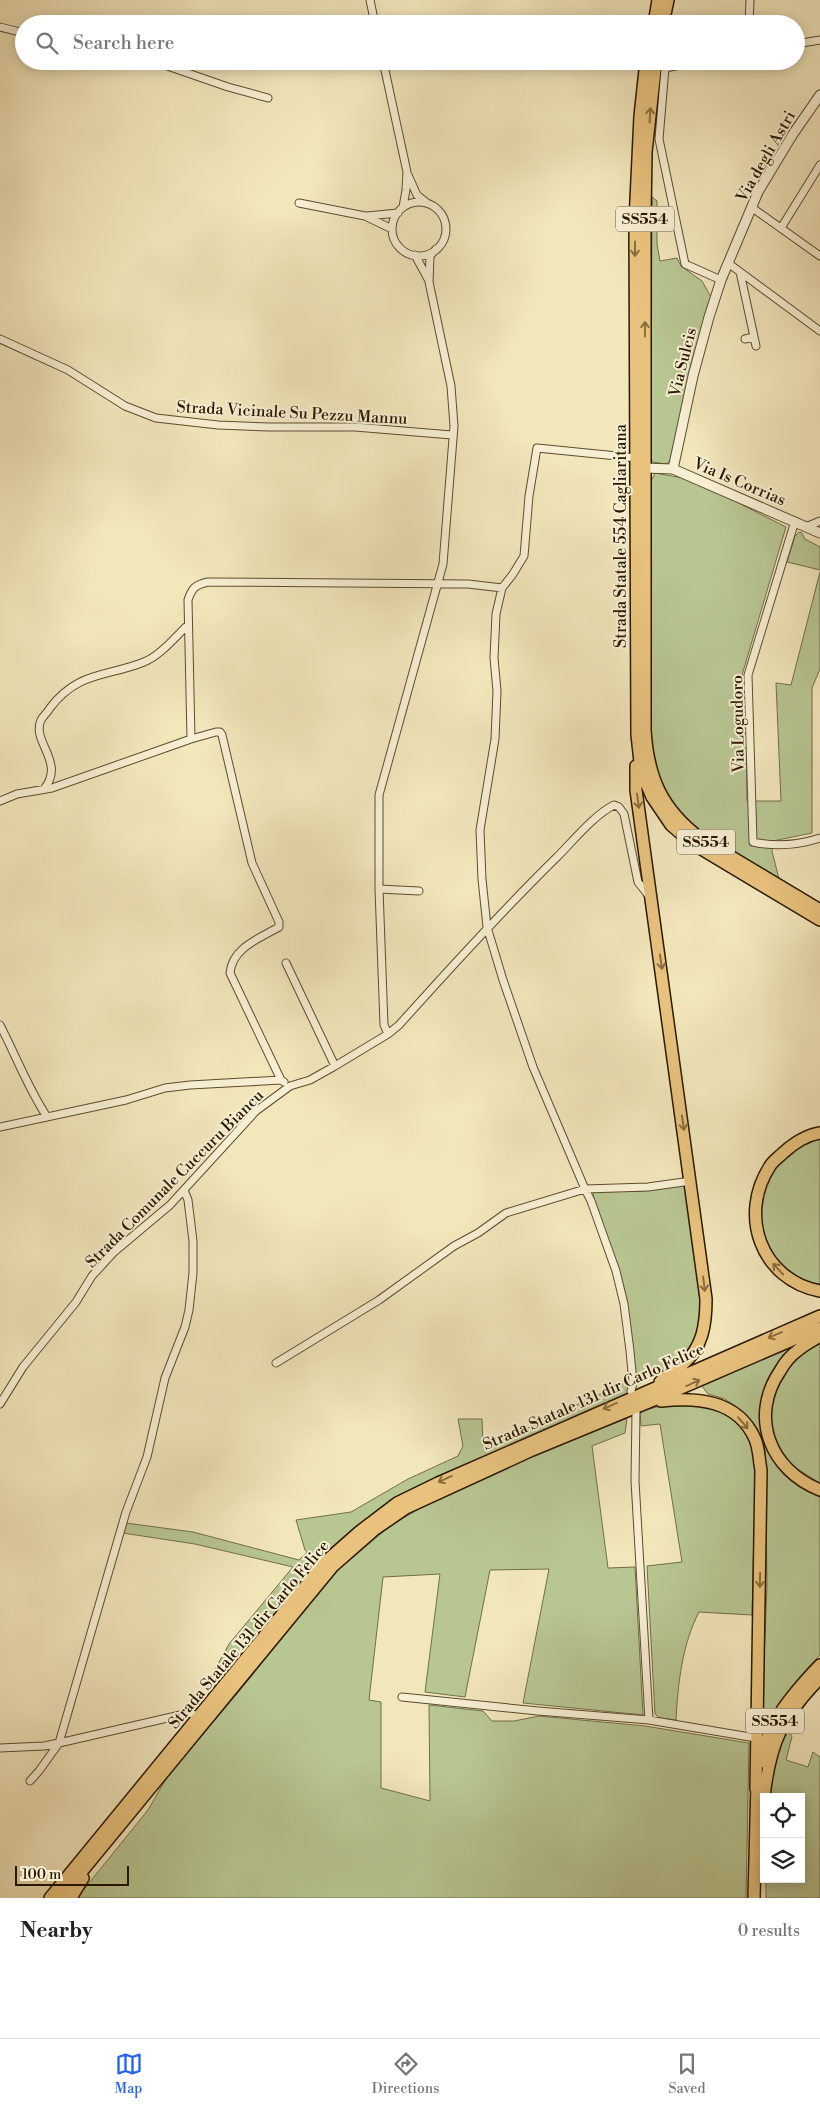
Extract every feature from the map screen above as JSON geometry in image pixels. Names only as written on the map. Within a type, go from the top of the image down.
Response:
[{"type":"highway","points":[[659,15],[666,2]]},
{"type":"highway","points":[[664,15],[666,2]]},
{"type":"highway","name":"Strada Statale 554 Cagliaritana","points":[[645,70],[640,116],[636,204],[637,735],[641,771],[652,797],[671,825],[694,844],[820,920]]},
{"type":"highway","name":"Strada Statale 554 Cagliaritana","points":[[660,70],[646,152],[645,730],[647,758],[654,783],[677,819],[694,834],[820,910]]},
{"type":"highway","points":[[637,735],[636,790],[706,1299],[705,1328],[699,1344],[681,1366],[669,1372],[658,1385]]},
{"type":"highway","points":[[820,1133],[813,1134],[791,1146],[770,1165],[758,1191],[755,1223],[760,1243],[769,1260],[784,1276],[806,1288],[820,1291]]},
{"type":"highway","name":"Strada Statale 131 dir Carlo Felice","points":[[50,1898],[326,1562],[359,1532],[397,1504],[438,1483],[658,1385],[820,1316]]},
{"type":"highway","name":"Strada Statale 131 dir Carlo Felice","points":[[60,1898],[333,1566],[374,1530],[406,1508],[530,1451],[820,1328]]},
{"type":"highway","points":[[820,1336],[796,1351],[775,1378],[768,1394],[766,1421],[772,1449],[783,1465],[806,1484],[820,1490]]},
{"type":"highway","points":[[649,1402],[677,1399],[703,1400],[718,1404],[725,1407],[741,1420],[755,1439],[761,1470],[756,1738],[761,1793]]},
{"type":"highway","name":"SS554","points":[[761,1793],[762,1752],[773,1725],[790,1698],[820,1665]]},
{"type":"highway","name":"SS554","points":[[761,1793],[774,1742],[783,1723],[800,1699],[820,1678]]},
{"type":"highway","name":"SS554","points":[[754,1898],[760,1809]]},
{"type":"highway","name":"SS554","points":[[761,1838],[761,1898]]},
{"type":"highway","points":[[71,1898],[93,1858]]},
{"type":"street","points":[[370,0],[373,15]]},
{"type":"street","points":[[749,15],[750,0]]},
{"type":"street","points":[[0,27],[15,31]]},
{"type":"street","points":[[805,42],[820,40]]},
{"type":"street","points":[[179,70],[228,87],[268,98]]},
{"type":"street","points":[[385,70],[406,172],[406,190],[392,229],[399,246],[408,253],[414,255],[426,254],[436,250]]},
{"type":"street","points":[[661,70],[658,140],[683,260],[688,266],[721,280]]},
{"type":"street","name":"Via degli Astri","points":[[728,263],[751,207],[765,180],[819,97]]},
{"type":"street","points":[[781,228],[820,165]]},
{"type":"street","points":[[388,1034],[384,1025],[379,795],[439,585],[443,564],[454,405],[429,282],[430,256],[443,240],[446,226],[440,212],[418,195],[406,172]]},
{"type":"street","points":[[299,202],[364,216],[392,229]]},
{"type":"street","points":[[364,216],[400,210],[415,202],[427,203]]},
{"type":"street","points":[[751,207],[820,256]]},
{"type":"street","points":[[414,255],[429,282]]},
{"type":"street","points":[[728,263],[820,331]]},
{"type":"street","name":"Via Sulcis","points":[[673,469],[708,317],[728,263]]},
{"type":"street","points":[[740,272],[756,346]]},
{"type":"street","points":[[745,339],[754,337]]},
{"type":"street","name":"Strada Vicinale Su Pezzu Mannu","points":[[0,339],[68,370],[126,406],[156,418],[218,425],[355,428],[452,435]]},
{"type":"street","points":[[631,1392],[633,1383],[631,1354],[618,1280],[591,1201],[533,1067],[487,927],[482,879],[480,830],[495,739],[497,691],[494,658],[496,614],[502,588],[514,574],[524,556],[529,496],[537,448],[636,458]]},
{"type":"street","name":"Via Is Corrias","points":[[645,468],[673,469],[820,533]]},
{"type":"street","name":"Via Logudoro","points":[[795,521],[748,675],[753,842],[771,846],[808,842],[820,838]]},
{"type":"street","points":[[806,527],[820,521]]},
{"type":"street","points":[[191,739],[188,600],[191,590],[196,585],[208,582],[479,584],[502,588]]},
{"type":"street","points":[[44,789],[51,781],[53,772],[40,731],[41,721],[59,696],[69,687],[84,680],[146,661],[161,651],[188,625]]},
{"type":"street","points":[[0,801],[17,794],[52,788],[191,739],[220,732],[252,863],[279,922],[279,927],[245,946],[234,961],[230,973],[281,1080],[290,1086]]},
{"type":"street","name":"Strada Comunale Cuccuru Biancu","points":[[0,1404],[23,1367],[76,1302],[92,1276],[114,1252],[184,1190],[256,1111],[290,1086],[310,1080],[388,1034],[399,1025],[487,927],[594,821],[614,805],[619,807],[624,814],[638,882],[652,900]]},
{"type":"street","points":[[380,890],[419,891]]},
{"type":"street","points":[[286,962],[335,1066]]},
{"type":"street","points":[[0,1026],[19,1062],[33,1096],[47,1117]]},
{"type":"street","points":[[0,1127],[126,1100],[165,1088],[281,1080]]},
{"type":"street","points":[[276,1363],[379,1300],[454,1246],[478,1233],[506,1213],[585,1189],[648,1187],[691,1181]]},
{"type":"street","points":[[30,1781],[59,1743],[126,1512],[147,1457],[164,1378],[185,1328],[190,1310],[193,1241],[188,1200],[184,1190]]},
{"type":"street","points":[[636,1411],[635,1482],[649,1720]]},
{"type":"street","points":[[402,1697],[649,1720],[756,1738]]},
{"type":"street","points":[[0,1748],[44,1746],[189,1713],[199,1716]]},
{"type":"green space","points":[[652,197],[657,201],[657,244],[660,261],[677,258],[681,266],[702,281],[711,297],[671,460],[666,464],[652,462],[651,454]]},
{"type":"green space","points":[[655,473],[683,478],[717,492],[786,527],[742,675],[746,722],[747,801],[781,801],[776,683],[791,685],[820,572],[820,669],[812,688],[812,833],[773,841],[772,851],[779,879],[713,841],[689,823],[670,799],[658,771],[652,744],[650,706],[651,481]]},
{"type":"green space","points":[[799,532],[802,533],[805,539],[820,547],[820,570],[787,562],[795,536]]},
{"type":"green space","points":[[820,1138],[820,1285],[798,1277],[777,1259],[765,1236],[761,1210],[767,1184],[782,1159],[795,1148]]},
{"type":"green space","points":[[685,1185],[702,1313],[695,1338],[686,1352],[675,1363],[639,1384],[634,1366],[626,1301],[593,1195],[594,1192],[644,1191]]},
{"type":"green space","points":[[820,1340],[820,1483],[794,1467],[781,1452],[773,1435],[769,1418],[770,1396],[790,1364]]},
{"type":"green space","points":[[798,1341],[773,1370],[765,1387],[760,1421],[764,1439],[772,1456],[785,1472],[801,1486],[820,1494],[820,1655],[790,1690],[766,1729],[761,1729],[767,1586],[765,1450],[757,1428],[744,1413],[725,1399],[708,1394],[701,1385]]},
{"type":"green space","points":[[629,1381],[629,1393],[390,1502],[363,1521],[337,1544],[209,1694],[207,1684],[229,1644],[293,1567],[195,1544],[123,1533],[126,1523],[193,1532],[299,1560],[307,1552],[296,1520],[351,1512],[408,1479],[458,1456],[463,1446],[458,1419],[482,1419],[483,1446],[493,1445]]},
{"type":"green space","points":[[678,1402],[726,1410],[751,1437],[756,1453],[752,1615],[699,1612],[693,1625],[682,1665],[676,1720],[660,1718],[655,1714],[647,1566],[682,1562],[660,1424],[641,1426],[640,1411]]},
{"type":"green space","points":[[627,1418],[625,1433],[592,1446],[608,1568],[635,1567],[643,1715],[523,1703],[549,1569],[490,1570],[465,1697],[425,1692],[440,1574],[383,1577],[369,1700],[381,1702],[381,1788],[430,1801],[429,1705],[483,1711],[492,1721],[514,1721],[539,1716],[645,1726],[749,1743],[746,1898],[77,1898],[148,1810],[170,1772],[236,1695],[337,1571],[390,1526],[434,1500],[527,1458]]},
{"type":"green space","points":[[789,1731],[792,1737],[786,1760],[808,1767],[813,1752],[820,1757],[820,1898],[766,1898],[766,1883],[805,1883],[805,1793],[769,1793],[772,1771],[784,1738]]}]
